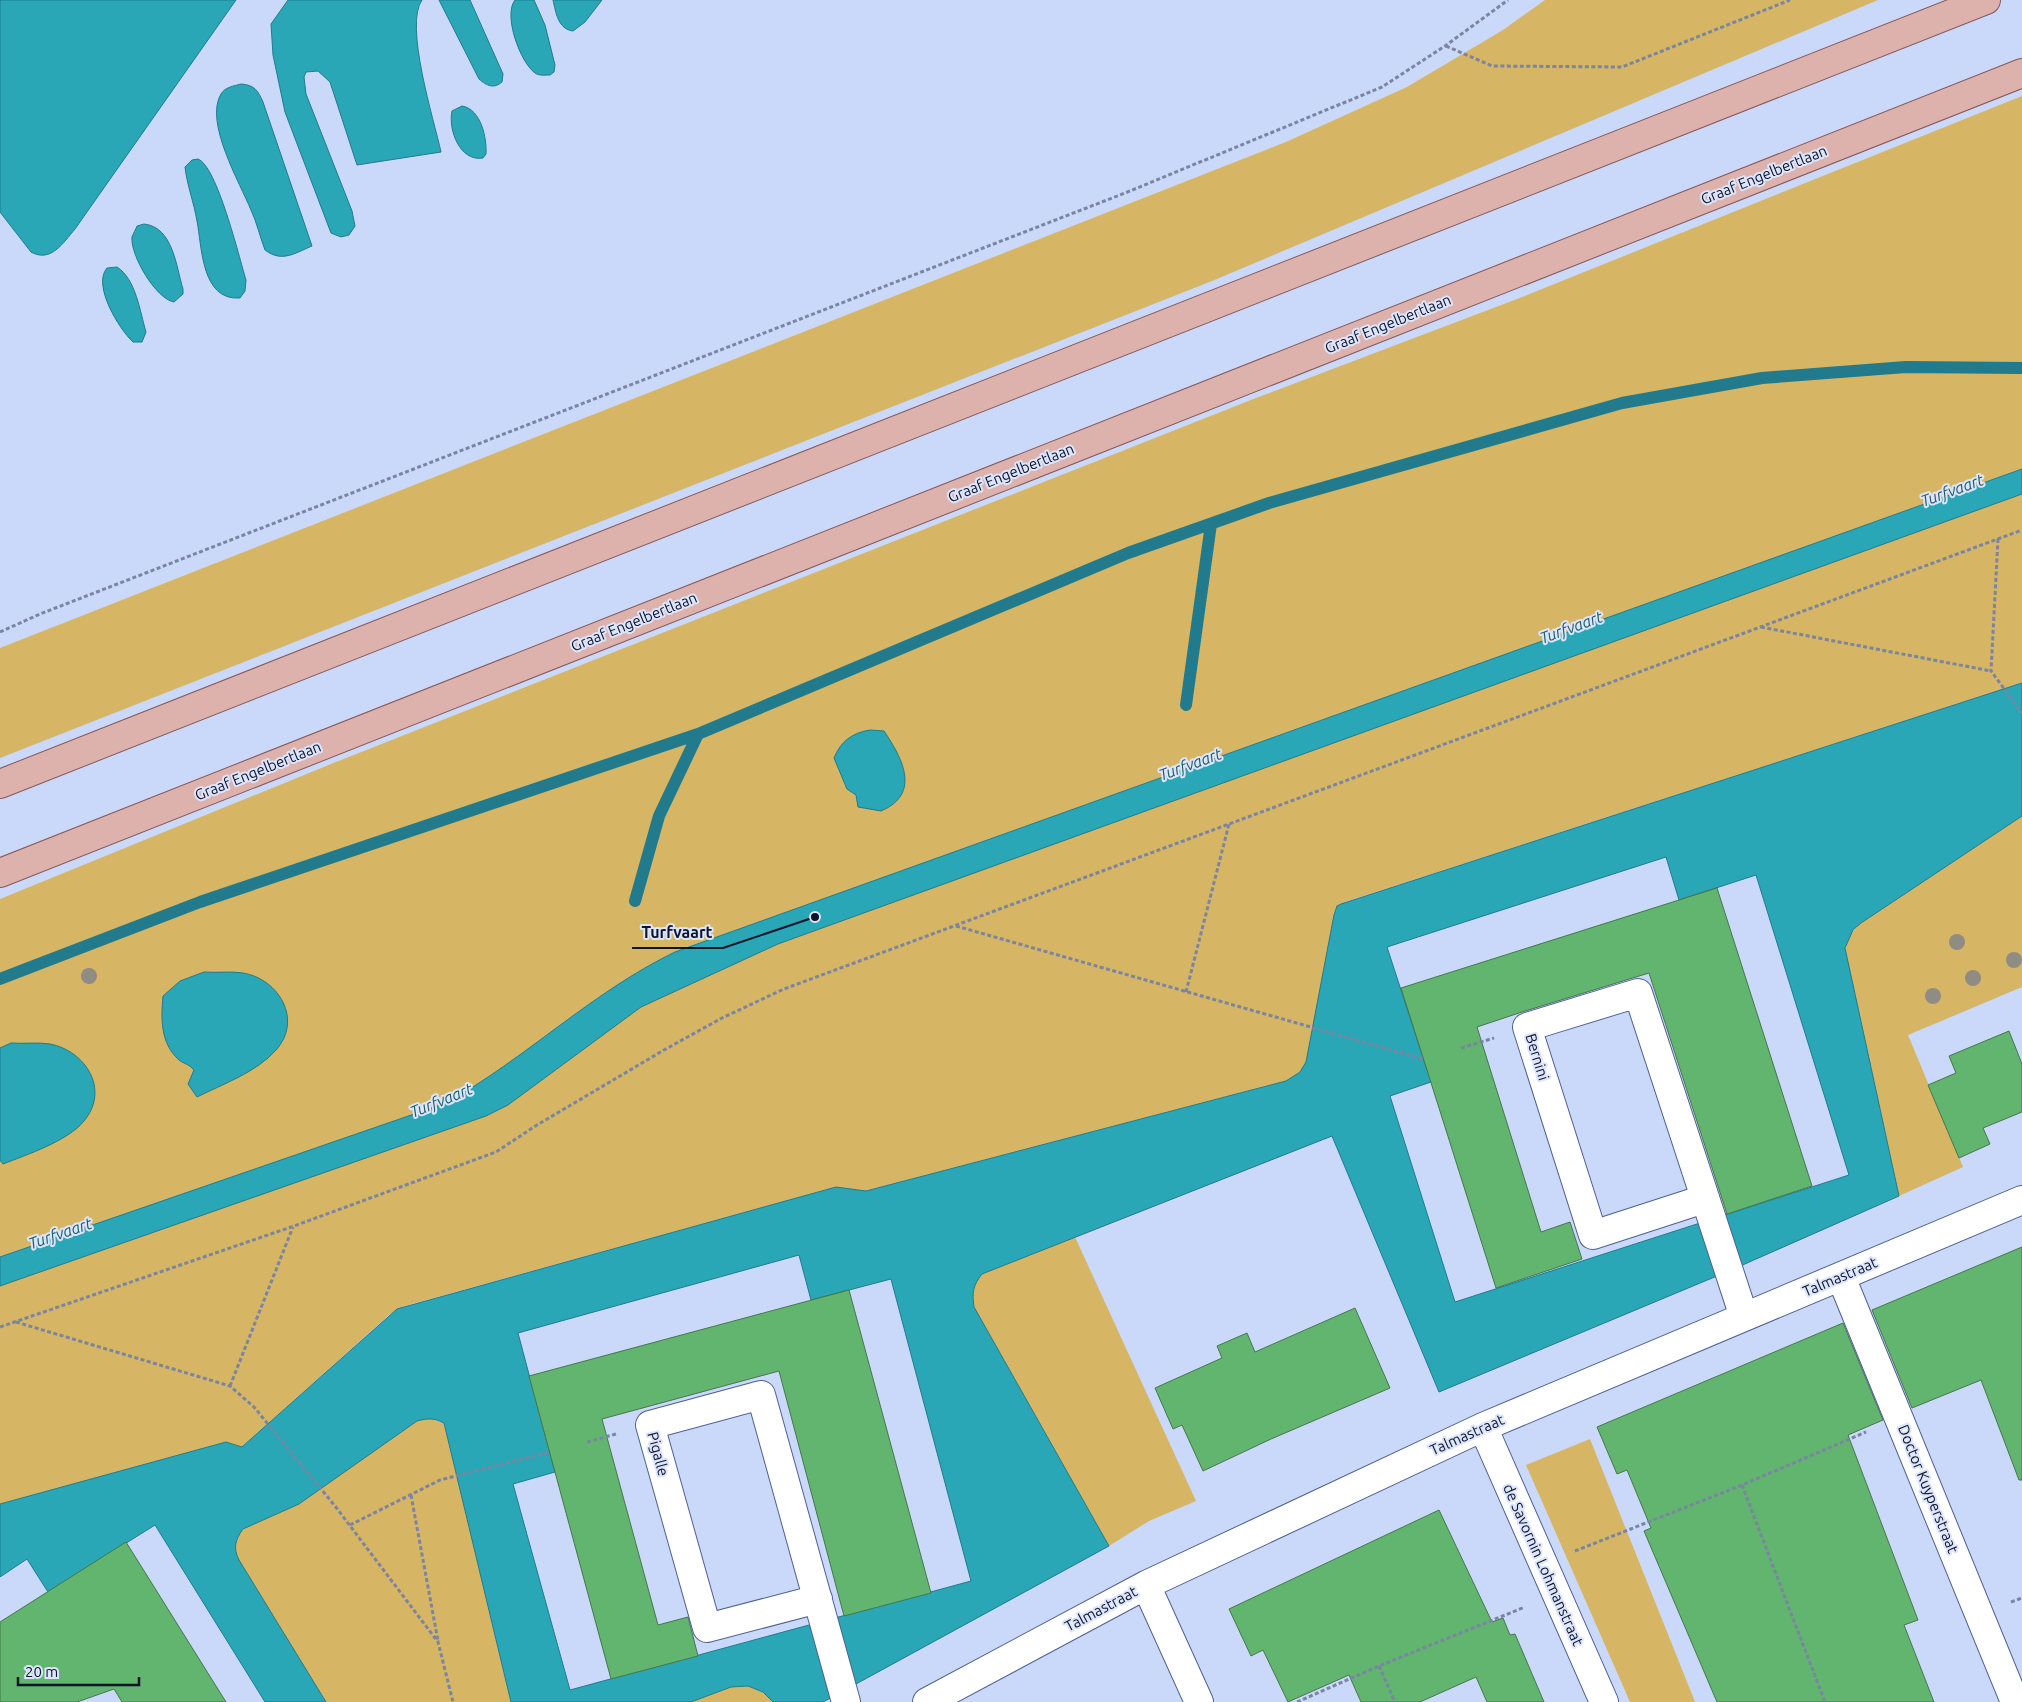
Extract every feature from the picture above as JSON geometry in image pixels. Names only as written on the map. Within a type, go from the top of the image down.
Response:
[{"type":"main road","points":[[0,784],[1986,0]]},
{"type":"main road","name":"Graaf Engelbertlaan","points":[[0,873],[2022,73]]},
{"type":"street","name":"Bernini","points":[[1707,1209],[1593,1235],[1528,1027],[1638,993],[1707,1209],[1744,1317]]},
{"type":"street","name":"Talmastraat","points":[[927,1702],[1146,1585],[1483,1427],[2022,1200]]},
{"type":"street","name":"Doctor Kuyperstraat","points":[[1841,1277],[2015,1702]]},
{"type":"street","name":"Pigalle","points":[[821,1610],[707,1628],[650,1425],[761,1395],[821,1610],[844,1697]]},
{"type":"street","name":"de Savornin Lohmanstraat","points":[[1483,1427],[1604,1702]]},
{"type":"street","points":[[1146,1585],[1199,1702]]},
{"type":"path","points":[[0,632],[49,610],[1125,193],[1382,87],[1445,46],[1508,0]]},
{"type":"path","points":[[1445,46],[1492,66],[1622,67],[1790,0]]},
{"type":"path","points":[[0,1327],[294,1226],[496,1152],[722,1018],[784,988],[2022,530]]},
{"type":"path","points":[[1998,539],[1991,671],[2022,713]]},
{"type":"path","points":[[1760,627],[1991,671]]},
{"type":"path","points":[[1186,992],[1230,823]]},
{"type":"path","points":[[955,926],[1423,1059]]},
{"type":"path","points":[[230,1386],[294,1226]]},
{"type":"path","points":[[15,1322],[230,1386],[254,1407],[335,1506],[438,1642]]},
{"type":"path","points":[[1543,1563],[1742,1485],[1899,1418]]},
{"type":"path","points":[[350,1525],[440,1480],[550,1452]]},
{"type":"path","points":[[1742,1485],[1825,1702]]},
{"type":"path","points":[[410,1495],[438,1642],[453,1702]]},
{"type":"path","points":[[1297,1702],[1380,1666],[1556,1595]]},
{"type":"path","points":[[1380,1666],[1395,1702]]},
{"type":"shaded area","points":[[0,0],[236,0],[75,229],[56,250],[45,255],[31,252],[0,212]]},
{"type":"shaded area","points":[[288,0],[422,0],[417,12],[418,51],[441,152],[357,165],[330,82],[318,71],[306,72],[304,77],[306,94],[352,211],[355,226],[349,235],[341,237],[331,233],[285,112],[273,55],[271,24]]},
{"type":"shaded area","points":[[439,0],[470,0],[503,74],[502,82],[490,86],[479,79]]},
{"type":"shaded area","points":[[515,0],[534,0],[545,25],[555,65],[554,72],[550,75],[535,73],[529,67],[519,49],[512,27],[511,16]]},
{"type":"shaded area","points":[[553,0],[602,0],[585,22],[573,31],[568,30],[561,24]]},
{"type":"shaded area","points":[[1545,0],[1878,0],[1212,281],[0,758],[0,648],[1286,142],[1407,87],[1503,30]]},
{"type":"shaded area","points":[[241,84],[255,89],[263,102],[312,246],[288,256],[277,256],[265,250],[253,215],[232,169],[220,136],[217,106],[221,94],[227,88]]},
{"type":"shaded area","points":[[2022,96],[2022,469],[675,952],[615,986],[475,1086],[446,1103],[0,1257],[0,899],[336,762],[1256,398],[1517,299]]},
{"type":"shaded area","points":[[462,106],[469,108],[482,125],[486,147],[486,154],[483,158],[475,158],[468,155],[457,143],[452,127],[452,111]]},
{"type":"shaded area","points":[[198,159],[205,165],[213,178],[233,233],[246,280],[245,291],[240,298],[227,297],[218,291],[211,282],[206,270],[185,167],[192,160]]},
{"type":"shaded area","points":[[144,224],[154,227],[161,232],[172,249],[183,289],[183,294],[174,302],[167,299],[152,285],[135,254],[132,237],[137,226]]},
{"type":"shaded area","points":[[117,267],[129,279],[136,296],[146,332],[142,342],[133,342],[127,336],[109,306],[105,295],[103,276],[107,268]]},
{"type":"shaded area","points":[[2022,469],[2022,494],[778,944],[641,1007],[508,1105],[486,1116],[0,1286],[0,1257],[446,1103],[475,1086],[615,986],[675,952]]},
{"type":"shaded area","points":[[2022,494],[2022,683],[1345,902],[1306,1062],[1300,1072],[1286,1081],[866,1191],[836,1187],[405,1306],[390,1314],[242,1447],[226,1442],[0,1504],[0,1286],[486,1116],[508,1105],[641,1007],[778,944]]},
{"type":"shaded area","points":[[2022,683],[2022,816],[1861,923],[1853,930],[1845,948],[1899,1196],[1729,1271],[1439,1392],[1332,1136],[982,1274],[974,1289],[974,1307],[1109,1546],[823,1702],[773,1702],[763,1692],[748,1686],[731,1687],[691,1702],[511,1702],[444,1423],[434,1419],[417,1421],[299,1504],[243,1529],[238,1537],[236,1552],[239,1560],[326,1702],[265,1702],[155,1525],[48,1592],[27,1559],[0,1577],[0,1504],[226,1442],[242,1447],[397,1309],[836,1187],[866,1191],[1286,1081],[1300,1072],[1306,1062],[1334,915],[1337,906]],"holes":[[[1666,857],[1679,900],[1756,875],[1849,1175],[1455,1302],[1390,1096],[1431,1082],[1387,947]],[[799,1255],[811,1300],[891,1279],[971,1581],[570,1690],[513,1484],[555,1472],[518,1333]]]},
{"type":"shaded area","points":[[870,730],[884,731],[897,753],[905,775],[905,786],[901,795],[893,804],[881,811],[858,807],[856,795],[847,789],[834,758],[844,742],[858,733]]},
{"type":"shaded area","points":[[2022,816],[2022,987],[1908,1035],[1963,1167],[1899,1196],[1845,958],[1847,938],[1861,923]]},
{"type":"shaded area","points":[[204,972],[243,973],[267,983],[283,1002],[287,1014],[287,1026],[284,1038],[268,1058],[250,1071],[197,1097],[188,1084],[194,1070],[179,1060],[168,1046],[163,1030],[162,1004],[163,996],[180,981]]},
{"type":"shaded area","points":[[11,1043],[50,1044],[63,1048],[74,1055],[83,1063],[90,1074],[94,1085],[95,1097],[84,1121],[68,1135],[35,1152],[3,1164],[0,1160],[0,1048]]},
{"type":"shaded area","points":[[1075,1237],[1196,1501],[1149,1521],[1109,1546],[974,1307],[973,1302],[975,1286],[982,1274]]},
{"type":"shaded area","points":[[427,1418],[444,1423],[511,1702],[326,1702],[239,1561],[236,1552],[238,1537],[243,1529],[299,1504],[417,1421]]},
{"type":"shaded area","points":[[1590,1439],[1695,1702],[1630,1702],[1526,1465]]},
{"type":"shaded area","points":[[748,1686],[763,1692],[773,1702],[691,1702],[731,1687]]},
{"type":"building","points":[[1717,888],[1812,1186],[1727,1214],[1649,973],[1522,1012],[1477,1027],[1541,1232],[1570,1222],[1582,1259],[1496,1288],[1401,988]]},
{"type":"building","points":[[2009,1031],[2022,1064],[2022,1112],[1983,1128],[1990,1144],[1959,1158],[1928,1085],[1956,1073],[1949,1056]]},
{"type":"building","points":[[2022,1247],[2022,1480],[2019,1480],[1981,1380],[1912,1408],[1872,1310]]},
{"type":"building","points":[[849,1290],[931,1593],[844,1616],[779,1371],[602,1419],[658,1625],[688,1617],[698,1656],[611,1679],[529,1376]]},
{"type":"building","points":[[1355,1308],[1390,1388],[1271,1439],[1203,1471],[1182,1425],[1173,1429],[1155,1388],[1222,1358],[1217,1346],[1247,1333],[1255,1352]]},
{"type":"building","points":[[1843,1323],[1883,1420],[1848,1435],[1918,1620],[1904,1625],[1934,1702],[1717,1702],[1644,1531],[1651,1528],[1627,1470],[1617,1474],[1597,1427]]},
{"type":"building","points":[[1439,1510],[1492,1622],[1503,1618],[1510,1635],[1515,1634],[1544,1702],[1487,1702],[1476,1677],[1420,1702],[1361,1702],[1349,1675],[1288,1702],[1263,1650],[1251,1656],[1229,1609]]},
{"type":"building","points":[[126,1542],[226,1702],[122,1702],[114,1689],[77,1702],[0,1702],[0,1622]]},
{"type":"waterway","points":[[0,979],[200,902],[698,734],[1128,553],[1269,503],[1622,403],[1762,378],[1906,367],[2022,368]]},
{"type":"waterway","points":[[1186,705],[1211,524]]},
{"type":"waterway","points":[[635,901],[659,816],[698,734]]},
{"type":"place","name":"Turfvaart","points":[[815,917]]}]
